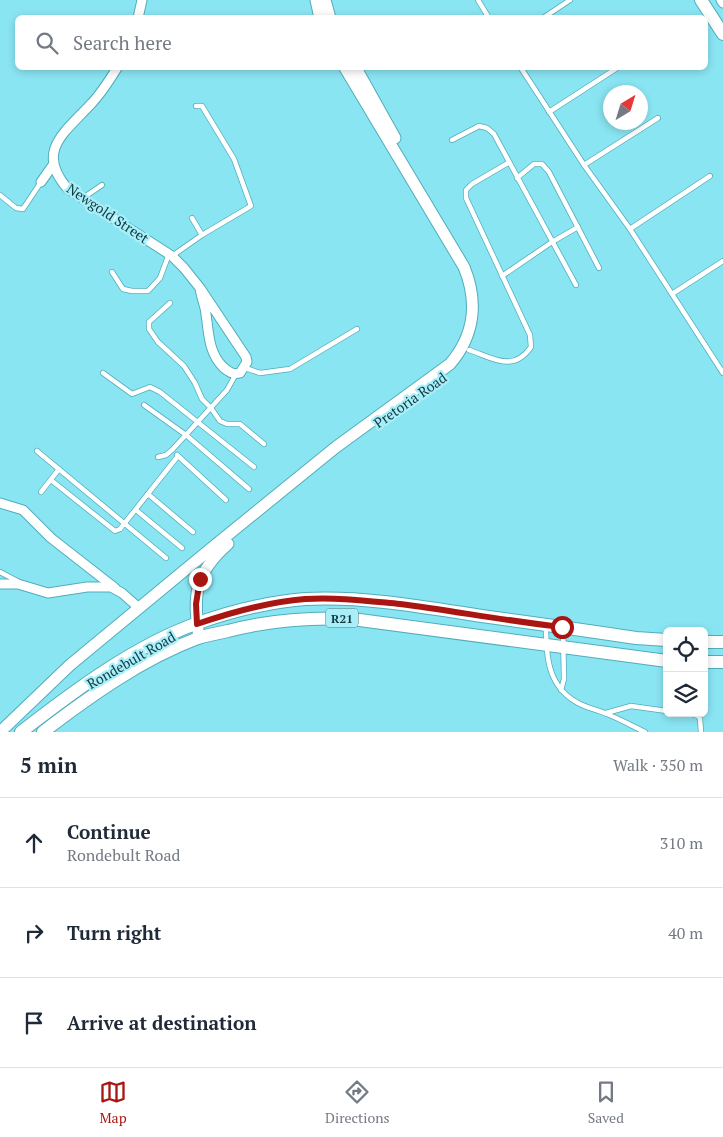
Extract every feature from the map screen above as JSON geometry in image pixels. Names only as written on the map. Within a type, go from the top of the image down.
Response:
[{"type":"main road","points":[[701,0],[723,34]]},
{"type":"main road","name":"Rondebult Road","points":[[22,732],[78,690],[130,657],[197,624],[231,612],[276,603],[304,599],[338,599],[429,608],[636,638],[663,640]]},
{"type":"main road","name":"Rondebult Road","points":[[43,732],[125,674],[160,656],[198,638],[272,621],[324,618],[380,622],[663,660]]},
{"type":"main road","points":[[708,642],[723,642]]},
{"type":"main road","points":[[708,662],[723,662]]},
{"type":"street","points":[[139,15],[142,0]]},
{"type":"street","points":[[316,0],[319,15]]},
{"type":"street","points":[[326,0],[329,15]]},
{"type":"street","points":[[721,0],[723,4]]},
{"type":"street","points":[[41,182],[53,165],[53,153],[56,142],[63,132],[101,93],[116,70]]},
{"type":"street","name":"Pretoria Road","points":[[308,473],[447,375],[458,365],[469,350],[471,337],[473,305],[469,279],[464,266],[346,70]]},
{"type":"street","name":"Pretoria Road","points":[[239,530],[356,432],[450,364],[471,337],[479,321],[480,304],[473,273],[468,261],[407,160],[357,70]]},
{"type":"street","name":"Newgold Street","points":[[53,165],[58,178],[68,189],[170,254],[184,268],[200,288],[242,350],[247,362],[245,368]]},
{"type":"street","points":[[200,288],[211,348],[216,358],[229,372],[236,374],[245,368]]},
{"type":"street","points":[[0,504],[20,508],[27,512],[51,538],[139,608]]},
{"type":"street","points":[[0,732],[70,665],[239,530]]},
{"type":"street","points":[[198,638],[197,592],[203,573],[216,554],[239,530]]},
{"type":"street","points":[[0,584],[18,584],[48,593],[87,587],[116,588]]},
{"type":"lane","points":[[478,0],[487,15]]},
{"type":"lane","points":[[548,15],[570,0]]},
{"type":"lane","points":[[522,70],[584,165],[630,229],[722,370]]},
{"type":"lane","points":[[549,112],[614,70]]},
{"type":"lane","points":[[112,272],[123,289],[148,291],[160,278],[170,254],[251,206],[234,159],[202,106],[196,106]]},
{"type":"lane","points":[[584,165],[658,118]]},
{"type":"lane","points":[[452,140],[479,126],[486,128],[494,134],[576,285]]},
{"type":"lane","points":[[469,350],[506,363],[520,359],[527,354],[531,347],[530,336],[466,198],[466,190],[472,184],[508,162]]},
{"type":"lane","points":[[517,178],[534,164],[542,164],[549,172],[599,268]]},
{"type":"lane","points":[[630,229],[710,176]]},
{"type":"lane","points":[[0,195],[16,208],[23,209],[41,182]]},
{"type":"lane","points":[[83,198],[102,185]]},
{"type":"lane","points":[[192,218],[202,235]]},
{"type":"lane","points":[[502,276],[578,227]]},
{"type":"lane","points":[[672,294],[723,261]]},
{"type":"lane","points":[[170,303],[149,322],[149,328],[158,342],[184,366],[196,383],[202,399],[220,421],[227,424],[240,424],[264,444]]},
{"type":"lane","points":[[245,368],[260,373],[290,369],[357,329]]},
{"type":"lane","points":[[103,373],[132,394],[150,387],[160,392],[254,467]]},
{"type":"lane","points":[[158,457],[172,450],[227,390],[236,374]]},
{"type":"lane","points":[[144,406],[186,435],[249,489]]},
{"type":"lane","points":[[172,450],[226,500]]},
{"type":"lane","points":[[37,451],[166,558]]},
{"type":"lane","points":[[51,480],[115,531],[120,529],[136,510],[178,456]]},
{"type":"lane","points":[[41,492],[60,469]]},
{"type":"lane","points":[[148,494],[193,532]]},
{"type":"lane","points":[[136,510],[182,548]]},
{"type":"lane","points":[[0,572],[28,587]]},
{"type":"lane","points":[[546,625],[546,646],[552,678],[561,690],[579,704],[606,713],[645,732]]},
{"type":"lane","points":[[561,690],[564,679],[562,627]]},
{"type":"lane","points":[[606,713],[631,706],[663,710]]},
{"type":"lane","points":[[699,717],[701,732]]},
{"type":"route","points":[[200,579],[196,604],[197,624],[252,607],[304,599],[338,599],[429,608],[562,627]]}]
